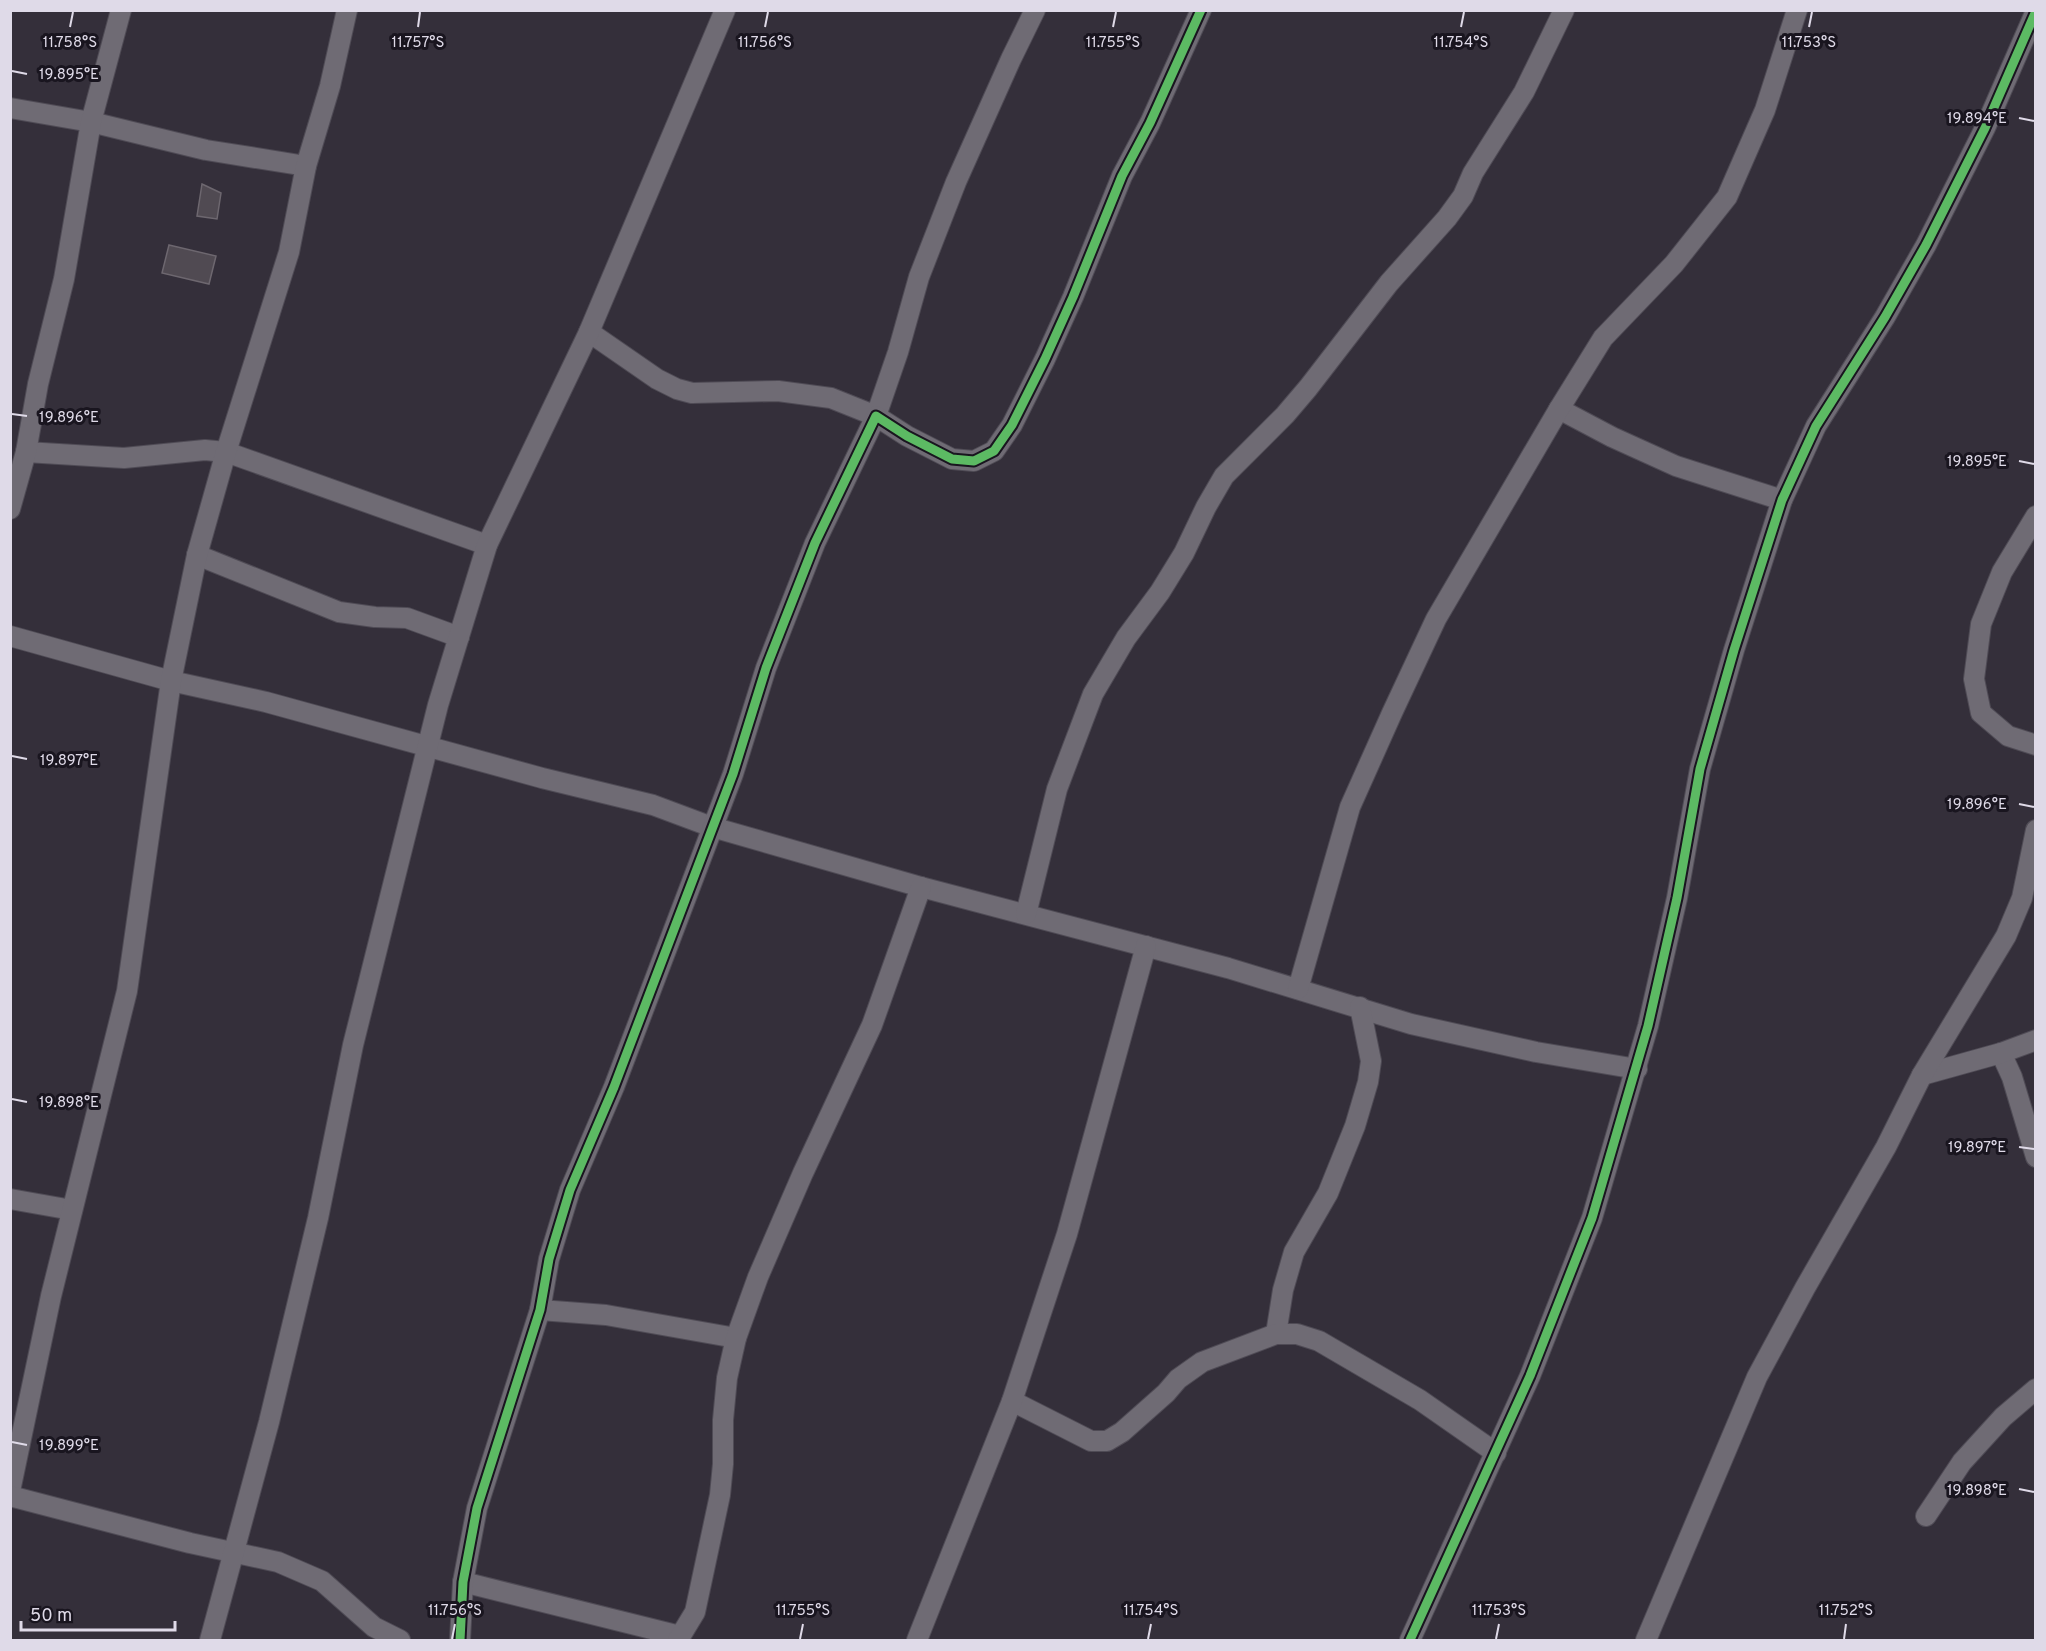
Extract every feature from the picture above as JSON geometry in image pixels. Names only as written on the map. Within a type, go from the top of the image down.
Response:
[{"type":"street","points":[[10,509],[26,452],[38,384],[64,279],[91,122],[121,10]]},
{"type":"street","points":[[10,1491],[51,1296],[128,991],[171,681],[197,555],[226,452],[288,252],[306,166],[330,86],[347,10]]},
{"type":"street","points":[[210,1641],[272,1410],[318,1218],[353,1045],[438,705],[487,545],[589,332],[725,10]]},
{"type":"street","points":[[460,1641],[464,1582],[477,1508],[540,1310],[549,1259],[570,1190],[614,1087],[733,774],[766,668],[811,554],[876,416],[898,352],[919,277],[956,182],[1035,10]]},
{"type":"street","points":[[1026,914],[1057,789],[1093,694],[1109,666],[1184,553],[1224,476],[1300,397],[1389,283],[1447,218],[1463,195],[1473,173],[1524,92],[1564,10]]},
{"type":"street","points":[[1298,988],[1350,807],[1436,619],[1603,338],[1674,264],[1727,197],[1766,110],[1797,10]]},
{"type":"street","points":[[589,332],[657,379],[676,389],[692,393],[778,391],[831,398],[876,416],[907,436],[952,459],[974,461],[994,451],[1012,425],[1045,359],[1122,176],[1149,123],[1199,11]]},
{"type":"street","points":[[1410,1641],[1530,1376],[1592,1218],[1637,1069],[1677,898],[1700,769],[1734,650],[1782,500],[1816,426],[1885,317],[1926,245],[1985,128],[2036,11]]},
{"type":"street","points":[[10,108],[91,122],[206,150],[306,166]]},
{"type":"street","points":[[1559,409],[1612,437],[1676,466],[1782,500]]},
{"type":"street","points":[[26,452],[124,458],[205,450],[226,452],[487,545]]},
{"type":"street","points":[[2036,516],[2002,572],[1981,624],[1974,679],[1981,713],[2008,735],[2036,745]]},
{"type":"street","points":[[197,555],[339,612],[375,617],[407,618],[459,637]]},
{"type":"street","points":[[10,636],[171,681],[266,702],[429,748],[653,805],[712,827],[921,887],[1298,988],[1412,1024],[1524,1049],[1637,1069]]},
{"type":"street","points":[[1646,1641],[1757,1377],[1886,1147],[1922,1075],[2006,936],[2022,898],[2036,830]]},
{"type":"street","points":[[464,1582],[679,1638],[695,1612],[720,1495],[727,1378],[736,1338],[758,1277],[872,1025],[921,887]]},
{"type":"street","points":[[917,1641],[1012,1401],[1067,1234],[1146,946]]},
{"type":"street","points":[[1276,1334],[1283,1290],[1294,1252],[1328,1193],[1355,1126],[1368,1082],[1370,1053],[1360,1007]]},
{"type":"street","points":[[1922,1075],[2001,1053],[2036,1040]]},
{"type":"street","points":[[2001,1053],[2012,1077],[2036,1157]]},
{"type":"street","points":[[10,1199],[72,1210]]},
{"type":"street","points":[[540,1310],[606,1315],[736,1338]]},
{"type":"street","points":[[1012,1401],[1091,1441],[1107,1441],[1122,1432],[1166,1394],[1178,1379],[1202,1362],[1276,1334],[1297,1334],[1319,1341],[1420,1400],[1496,1453]]},
{"type":"street","points":[[1926,1516],[1962,1462],[2003,1417],[2036,1389]]},
{"type":"street","points":[[10,1496],[190,1543],[278,1562],[322,1581],[374,1627],[400,1641]]},
{"type":"building","points":[[202,184],[221,193],[217,219],[197,216]]},
{"type":"building","points":[[169,245],[216,256],[209,284],[162,273]]},
{"type":"cycle path","points":[[460,1640],[463,1582],[477,1508],[540,1310],[549,1259],[570,1190],[614,1087],[733,774],[766,668],[815,543],[876,416],[907,436],[952,459],[974,461],[994,451],[1012,425],[1045,359],[1122,176],[1150,123],[1201,10]]},
{"type":"cycle path","points":[[1410,1640],[1530,1376],[1592,1218],[1648,1026],[1677,898],[1700,769],[1734,650],[1782,500],[1816,426],[1885,317],[1926,245],[1985,128],[2036,11]]}]
